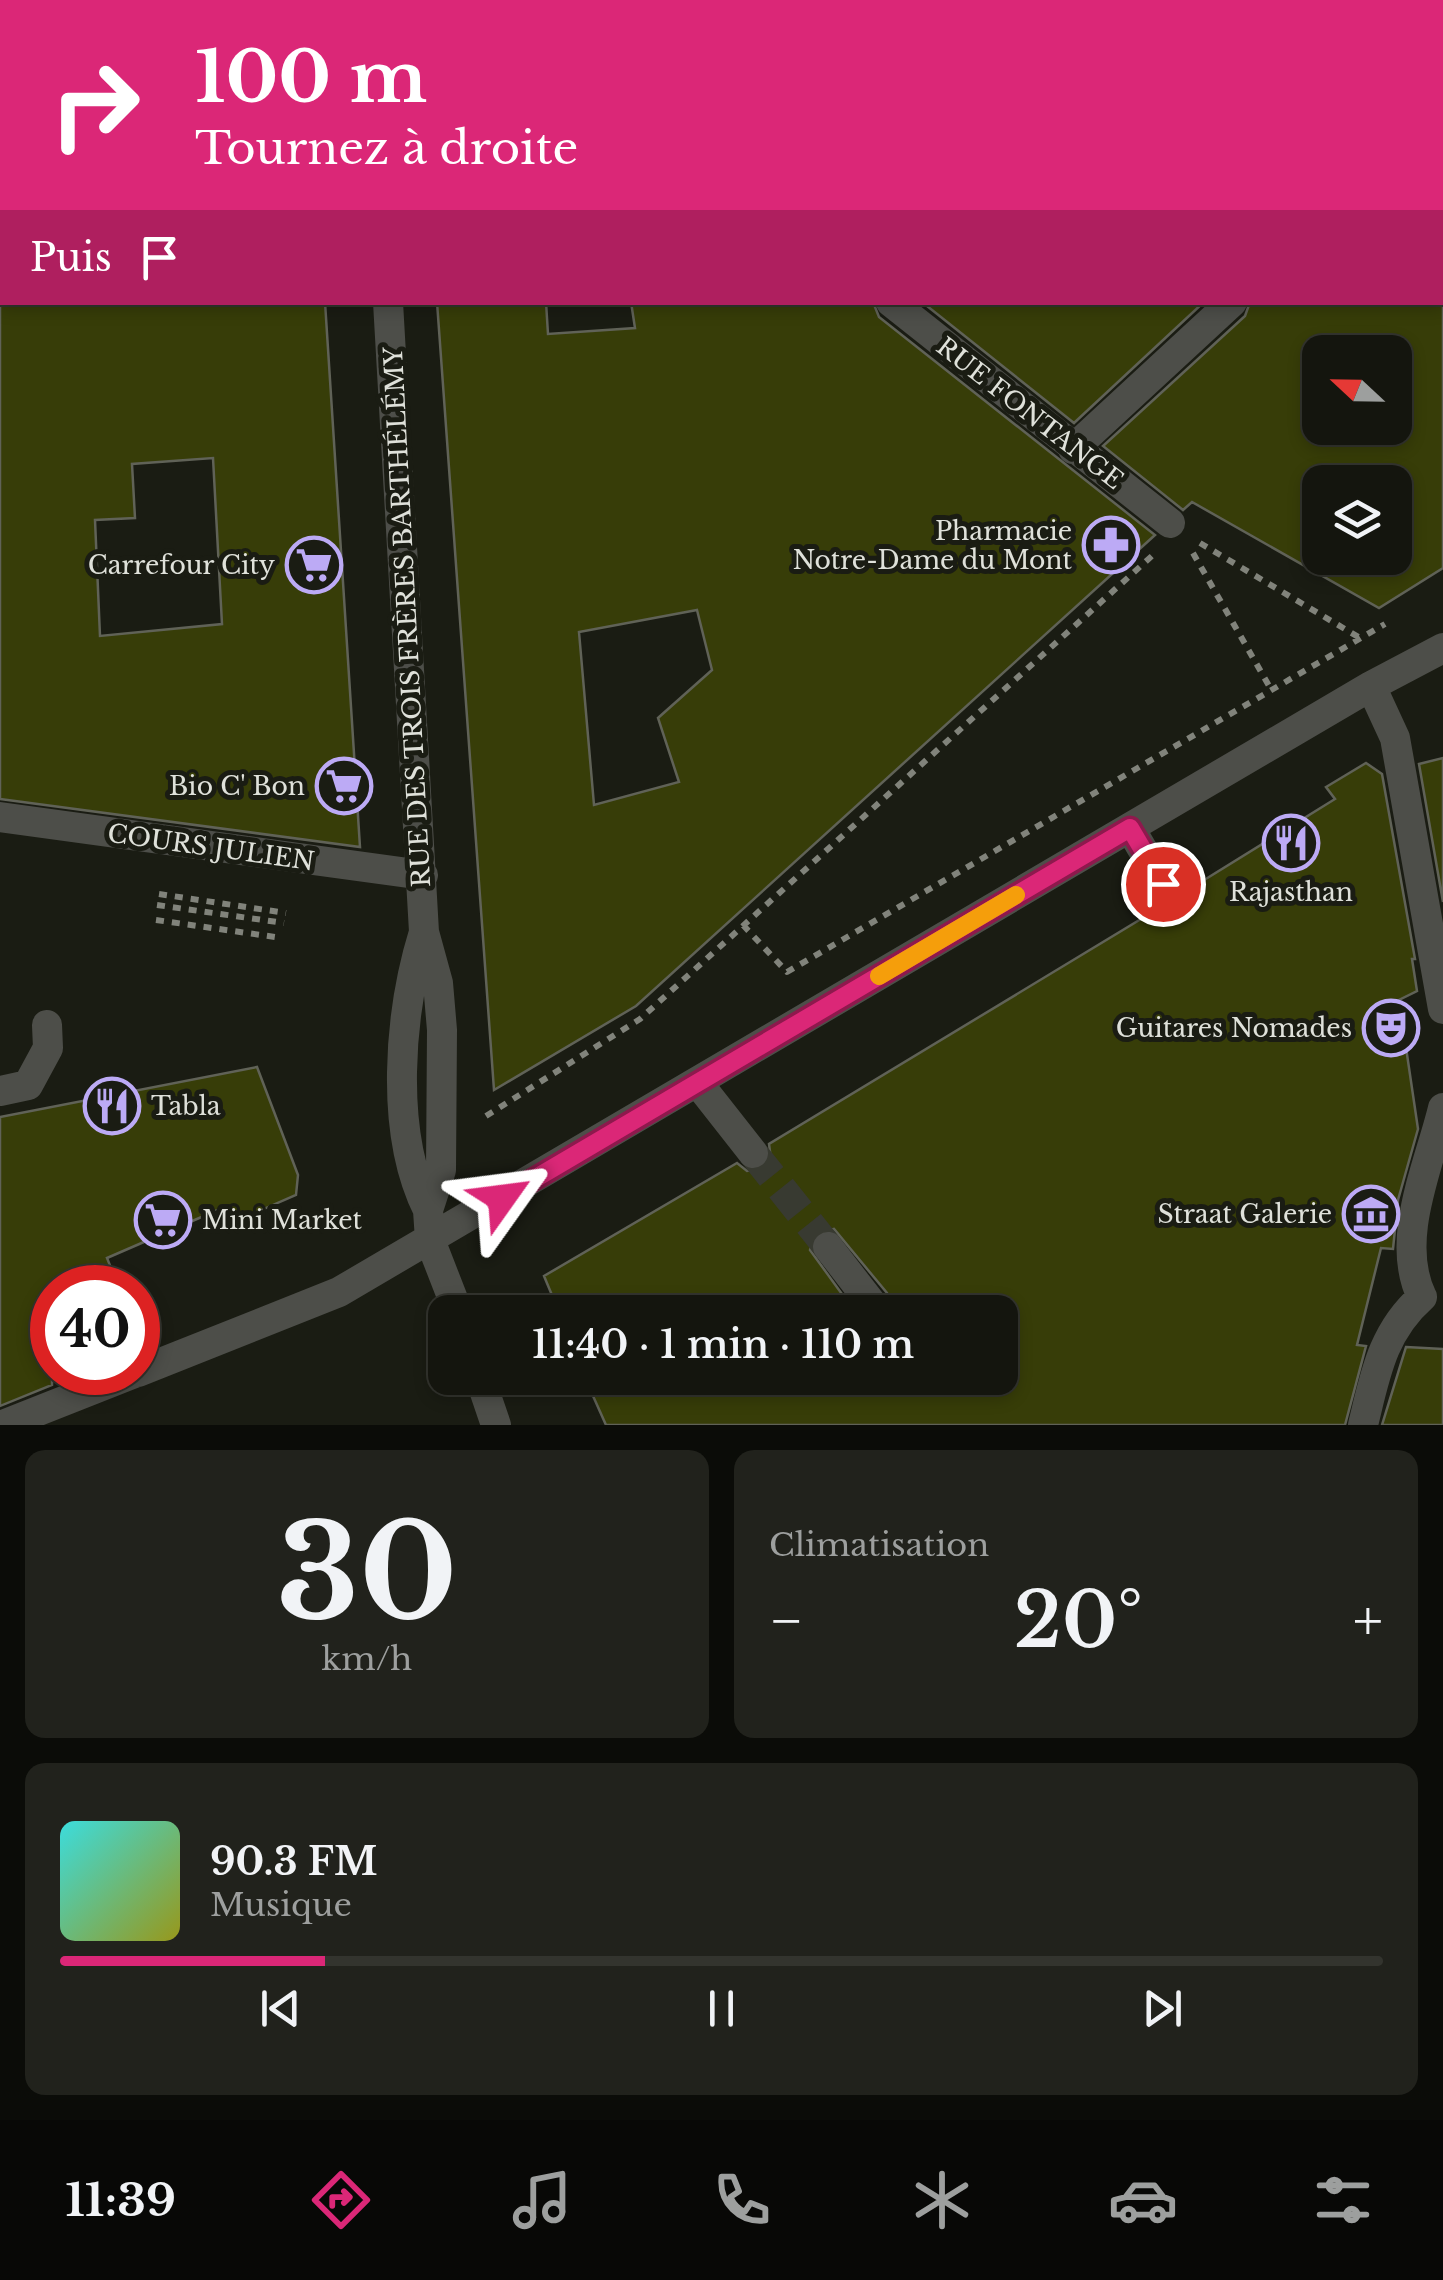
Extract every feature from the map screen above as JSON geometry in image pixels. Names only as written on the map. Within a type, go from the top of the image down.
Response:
[{"type":"street","name":"RUE DES TROIS FRÈRES BARTHÉLÉMY","points":[[388,305],[424,932],[438,983],[441,1170],[429,1225]]},
{"type":"street","name":"RUE FONTANGE","points":[[895,305],[1175,527]]},
{"type":"street","points":[[1074,448],[1229,305]]},
{"type":"street","points":[[160,1363],[339,1292],[429,1225],[698,1083],[1371,686],[1443,648]]},
{"type":"street","points":[[1371,686],[1396,738],[1443,1009]]},
{"type":"street","name":"COURS JULIEN","points":[[0,817],[423,875]]},
{"type":"street","points":[[1130,828],[1172,900]]},
{"type":"street","name":"RUE DES TROIS FRÈRES BARTHÉLÉMY","points":[[424,932],[410,979],[404,1090],[412,1168],[452,1295]]},
{"type":"street","points":[[0,1091],[28,1085],[47,1036]]},
{"type":"street","points":[[698,1083],[753,1154]]},
{"type":"street","points":[[1362,1425],[1383,1345],[1400,1316],[1432,1297],[1410,1274],[1411,1238],[1443,1108]]},
{"type":"street","points":[[828,1248],[865,1295]]},
{"type":"street","points":[[3,1425],[80,1395]]},
{"type":"street","points":[[486,1395],[496,1425]]},
{"type":"path","points":[[1175,527],[1360,638]]},
{"type":"path","points":[[1175,527],[1272,692]]},
{"type":"path","points":[[486,1116],[640,1019],[1175,527]]},
{"type":"path","points":[[743,926],[787,972],[1384,624]]},
{"type":"path","points":[[159,894],[286,913]]},
{"type":"path","points":[[157,905],[284,924]]},
{"type":"path","points":[[156,920],[282,938]]},
{"type":"building","points":[[0,305],[325,305],[360,847],[0,799]],"holes":[[[213,458],[222,624],[100,636],[95,520],[135,518],[132,464]]]},
{"type":"building","points":[[437,305],[546,305],[548,334],[635,328],[631,305],[874,305],[879,317],[1155,535],[636,1006],[494,1090]],"holes":[[[697,610],[712,670],[658,718],[679,782],[594,805],[579,632]]]},
{"type":"building","points":[[926,305],[1201,305],[1074,423]]},
{"type":"building","points":[[1249,305],[1443,305],[1443,568],[1379,608],[1321,575],[1412,575],[1412,465],[1302,465],[1302,564],[1192,502],[1183,510],[1103,446],[1245,316]]},
{"type":"building","points":[[1443,758],[1443,902],[1419,764]]},
{"type":"building","points":[[1366,763],[1382,774],[1415,959],[1417,991],[1399,1000],[1418,1129],[1398,1200],[1393,1249],[1381,1248],[1357,1345],[1366,1346],[1345,1425],[606,1425],[593,1395],[1018,1395],[1018,1295],[887,1295],[834,1229],[816,1233],[810,1250],[843,1295],[552,1295],[544,1276],[737,1163],[747,1171],[764,1168],[771,1159],[769,1144],[1156,910],[1171,919],[1182,916],[1191,901],[1188,890],[1335,799],[1326,787]]},
{"type":"building","points":[[257,1067],[298,1175],[296,1195],[227,1225],[220,1209],[107,1258],[110,1265],[30,1265],[30,1394],[0,1406],[0,1117]]},
{"type":"building","points":[[1406,1347],[1443,1349],[1443,1425],[1382,1425]]},
{"type":"tunnel","points":[[753,1153],[828,1247]]},
{"type":"slow traffic","points":[[879,976],[1016,895]]},
{"type":"place","name":"Pharmacie Notre-Dame du Mont","points":[[1111,545]]},
{"type":"place","name":"Carrefour City","points":[[314,565]]},
{"type":"place","name":"Bio C' Bon","points":[[344,786]]},
{"type":"place","name":"Rajasthan","points":[[1291,843]]},
{"type":"place","name":"Guitares Nomades","points":[[1391,1028]]},
{"type":"place","name":"Tabla","points":[[112,1106]]},
{"type":"place","name":"Straat Galerie","points":[[1371,1214]]},
{"type":"place","name":"Mini Market","points":[[163,1220]]},
{"type":"route","points":[[502,1198],[1130,828],[1163,884]]}]
